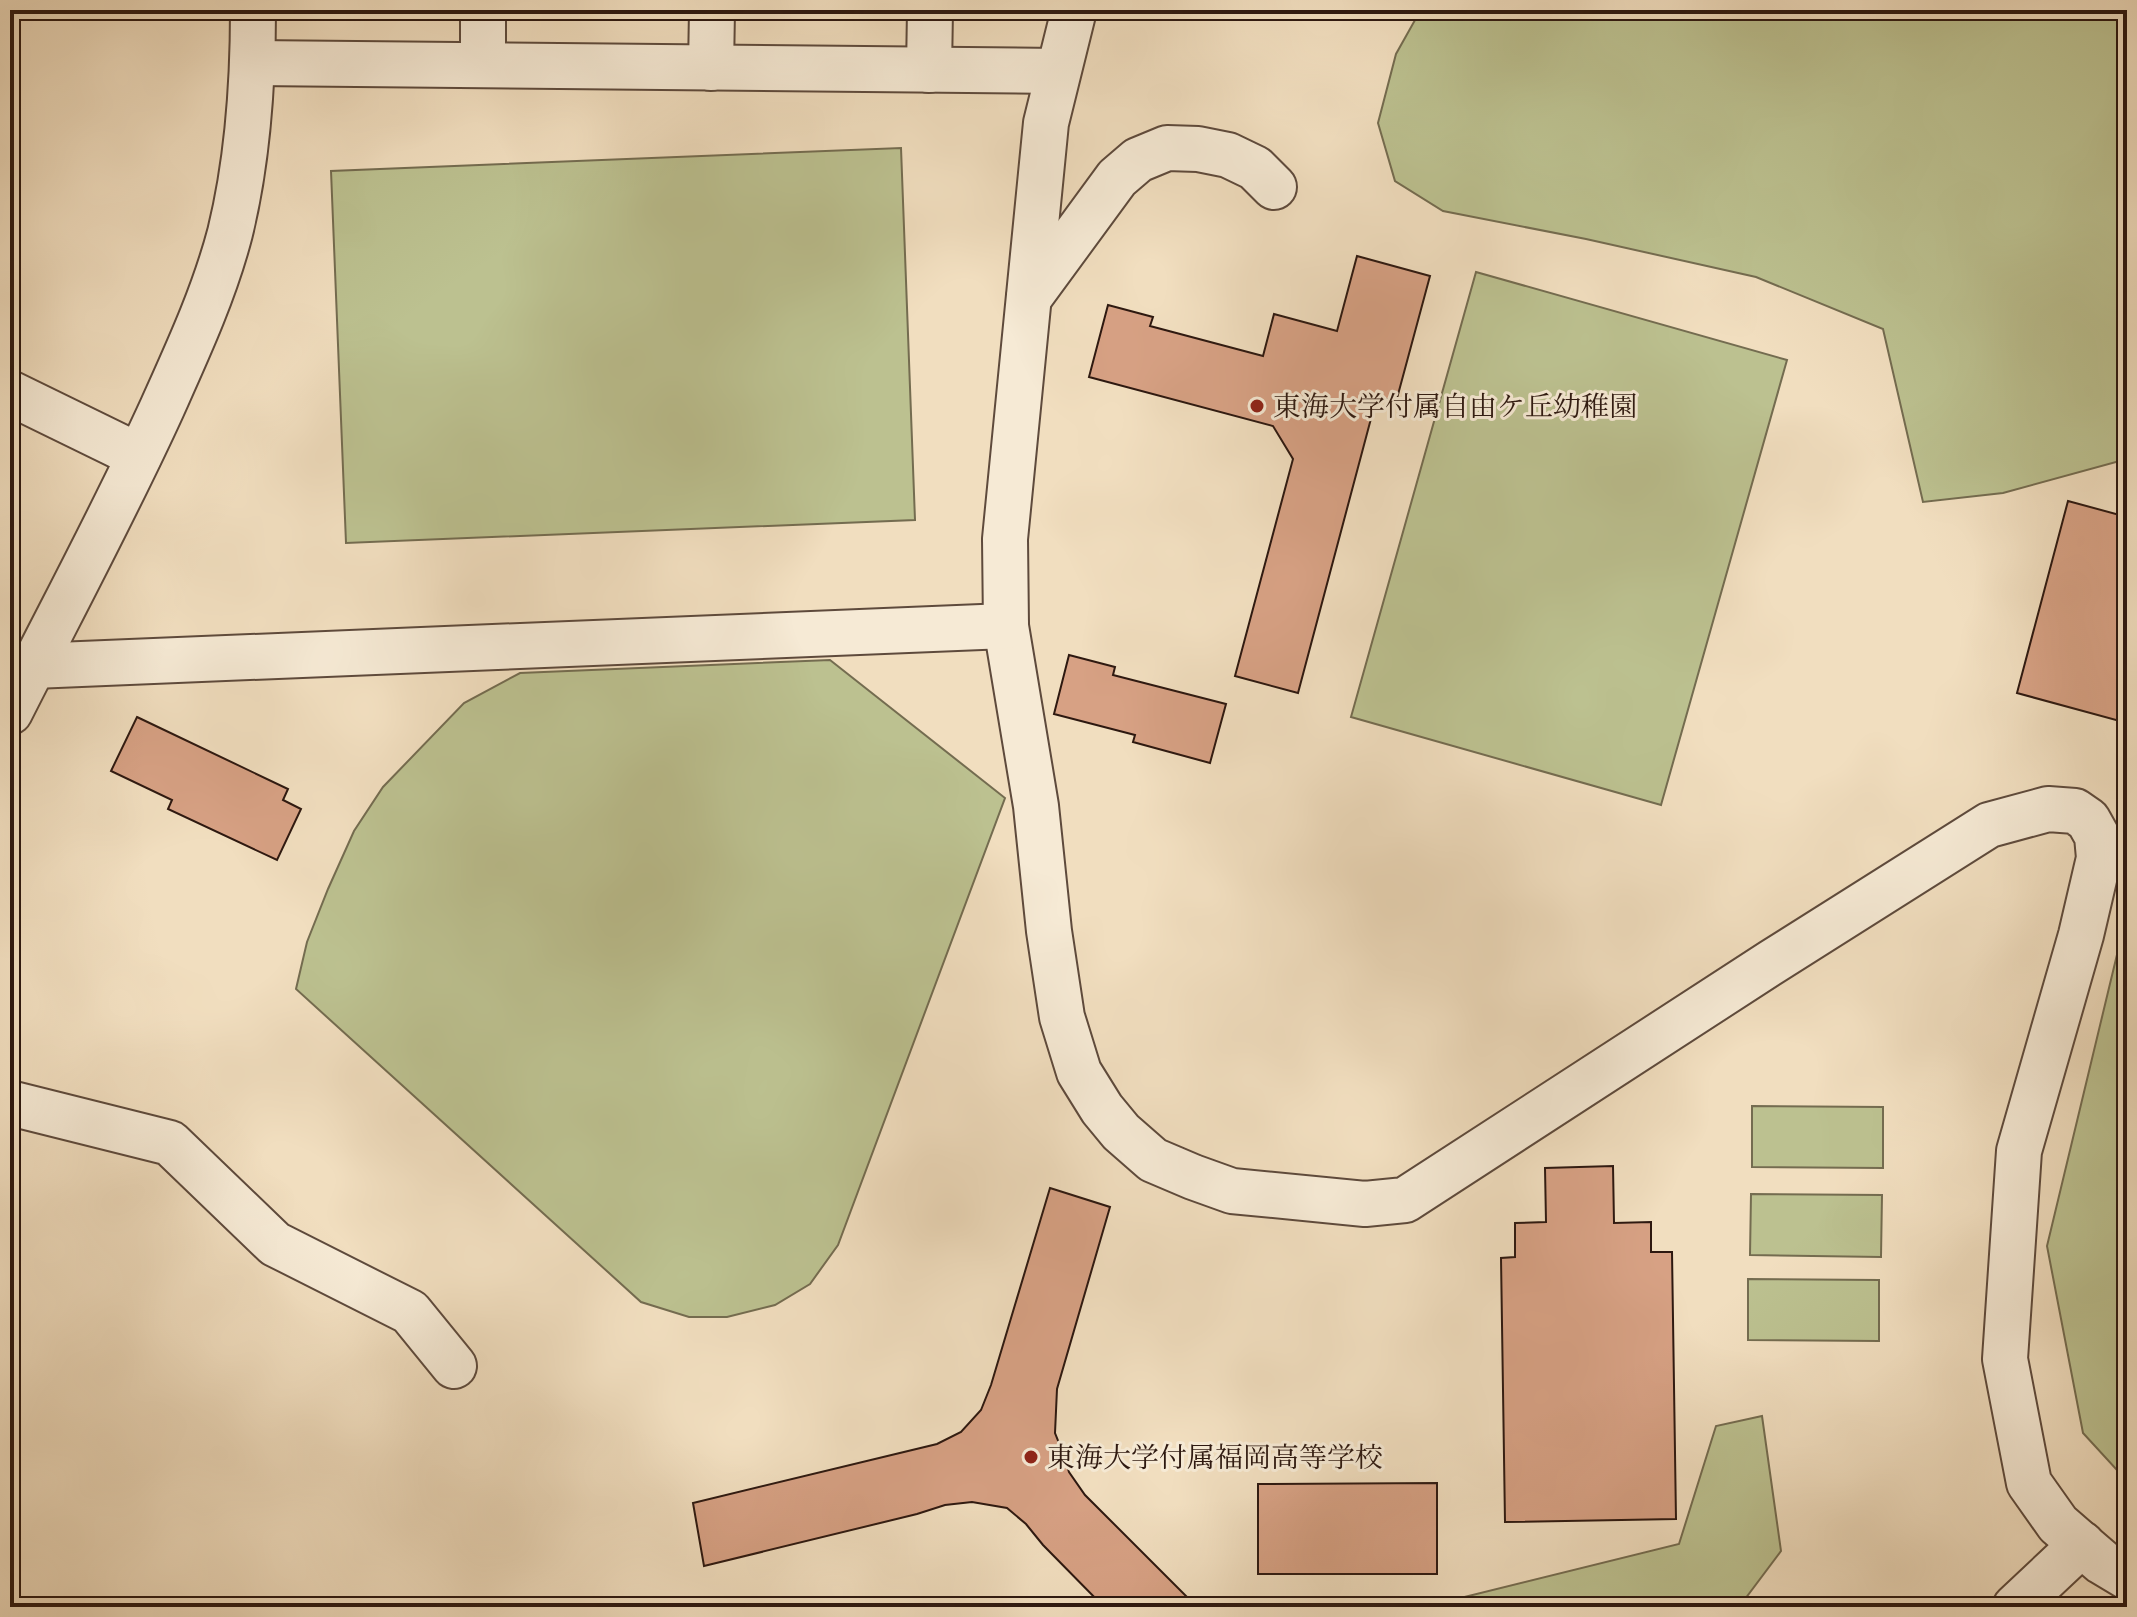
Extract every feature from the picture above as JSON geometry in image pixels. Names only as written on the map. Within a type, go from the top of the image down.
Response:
[{"type":"street","points":[[10,712],[139,456],[205,313],[230,232],[246,147],[253,63],[253,10]]},
{"type":"street","points":[[483,10],[483,65]]},
{"type":"street","points":[[711,68],[712,10]]},
{"type":"street","points":[[929,70],[930,10]]},
{"type":"street","points":[[1074,10],[1046,123],[1005,539],[1006,626],[1036,806],[1062,1017],[1079,1072],[1102,1109],[1121,1132],[1153,1160],[1232,1191],[1365,1204],[1405,1200],[1989,825],[2048,809],[2075,811],[2088,820],[2097,836],[2099,858],[2081,935],[2019,1151],[2005,1359],[2029,1483],[2058,1524],[2102,1562],[2127,1577]]},
{"type":"street","points":[[253,63],[1058,71]]},
{"type":"street","points":[[1028,300],[1117,178],[1138,160],[1167,148],[1198,149],[1228,155],[1255,168],[1274,187]]},
{"type":"street","points":[[10,393],[139,456]]},
{"type":"street","points":[[33,666],[1006,626]]},
{"type":"street","points":[[10,1103],[170,1143],[275,1244],[410,1312],[454,1366]]},
{"type":"street","points":[[2015,1607],[2082,1544]]},
{"type":"green space","points":[[1418,10],[2127,10],[2127,459],[2003,493],[1923,502],[1883,329],[1756,277],[1443,211],[1395,181],[1378,123],[1396,54]]},
{"type":"green space","points":[[901,148],[915,520],[346,543],[331,171]]},
{"type":"green space","points":[[1476,272],[1787,360],[1661,805],[1351,717]]},
{"type":"green space","points":[[830,660],[1005,798],[838,1245],[810,1284],[775,1305],[727,1317],[689,1317],[641,1302],[296,989],[307,942],[354,831],[383,787],[464,703],[520,673]]},
{"type":"green space","points":[[2127,913],[2127,1481],[2083,1433],[2047,1246]]},
{"type":"green space","points":[[1752,1106],[1883,1107],[1883,1168],[1752,1167]]},
{"type":"green space","points":[[1751,1194],[1882,1195],[1881,1257],[1750,1255]]},
{"type":"green space","points":[[1748,1279],[1879,1280],[1879,1341],[1748,1340]]},
{"type":"green space","points":[[1762,1416],[1781,1551],[1739,1607],[1424,1607],[1679,1544],[1716,1426]]},
{"type":"building","points":[[1357,256],[1430,276],[1396,402],[1377,396],[1298,693],[1235,676],[1293,459],[1273,426],[1089,377],[1108,305],[1153,317],[1150,326],[1263,356],[1274,314],[1337,331]]},
{"type":"building","points":[[2068,501],[2127,517],[2127,723],[2017,693]]},
{"type":"building","points":[[1069,655],[1115,667],[1113,675],[1226,704],[1210,763],[1133,742],[1135,735],[1054,714]]},
{"type":"building","points":[[137,717],[288,789],[283,800],[301,809],[277,860],[168,809],[172,800],[111,771]]},
{"type":"building","points":[[1613,1166],[1614,1223],[1651,1222],[1651,1252],[1672,1252],[1676,1519],[1505,1522],[1501,1258],[1515,1257],[1515,1223],[1546,1222],[1545,1168]]},
{"type":"building","points":[[1050,1188],[1110,1207],[1057,1389],[1055,1433],[1069,1472],[1085,1495],[1197,1607],[1104,1607],[1007,1508],[972,1502],[945,1505],[704,1566],[693,1503],[937,1444],[961,1432],[981,1410],[991,1385]]},
{"type":"building","points":[[1437,1483],[1437,1574],[1258,1574],[1258,1484]]},
{"type":"place","name":"東海大学付属自由ケ丘幼稚園","points":[[1257,406]]},
{"type":"place","name":"東海大学付属福岡高等学校","points":[[1031,1457]]}]
